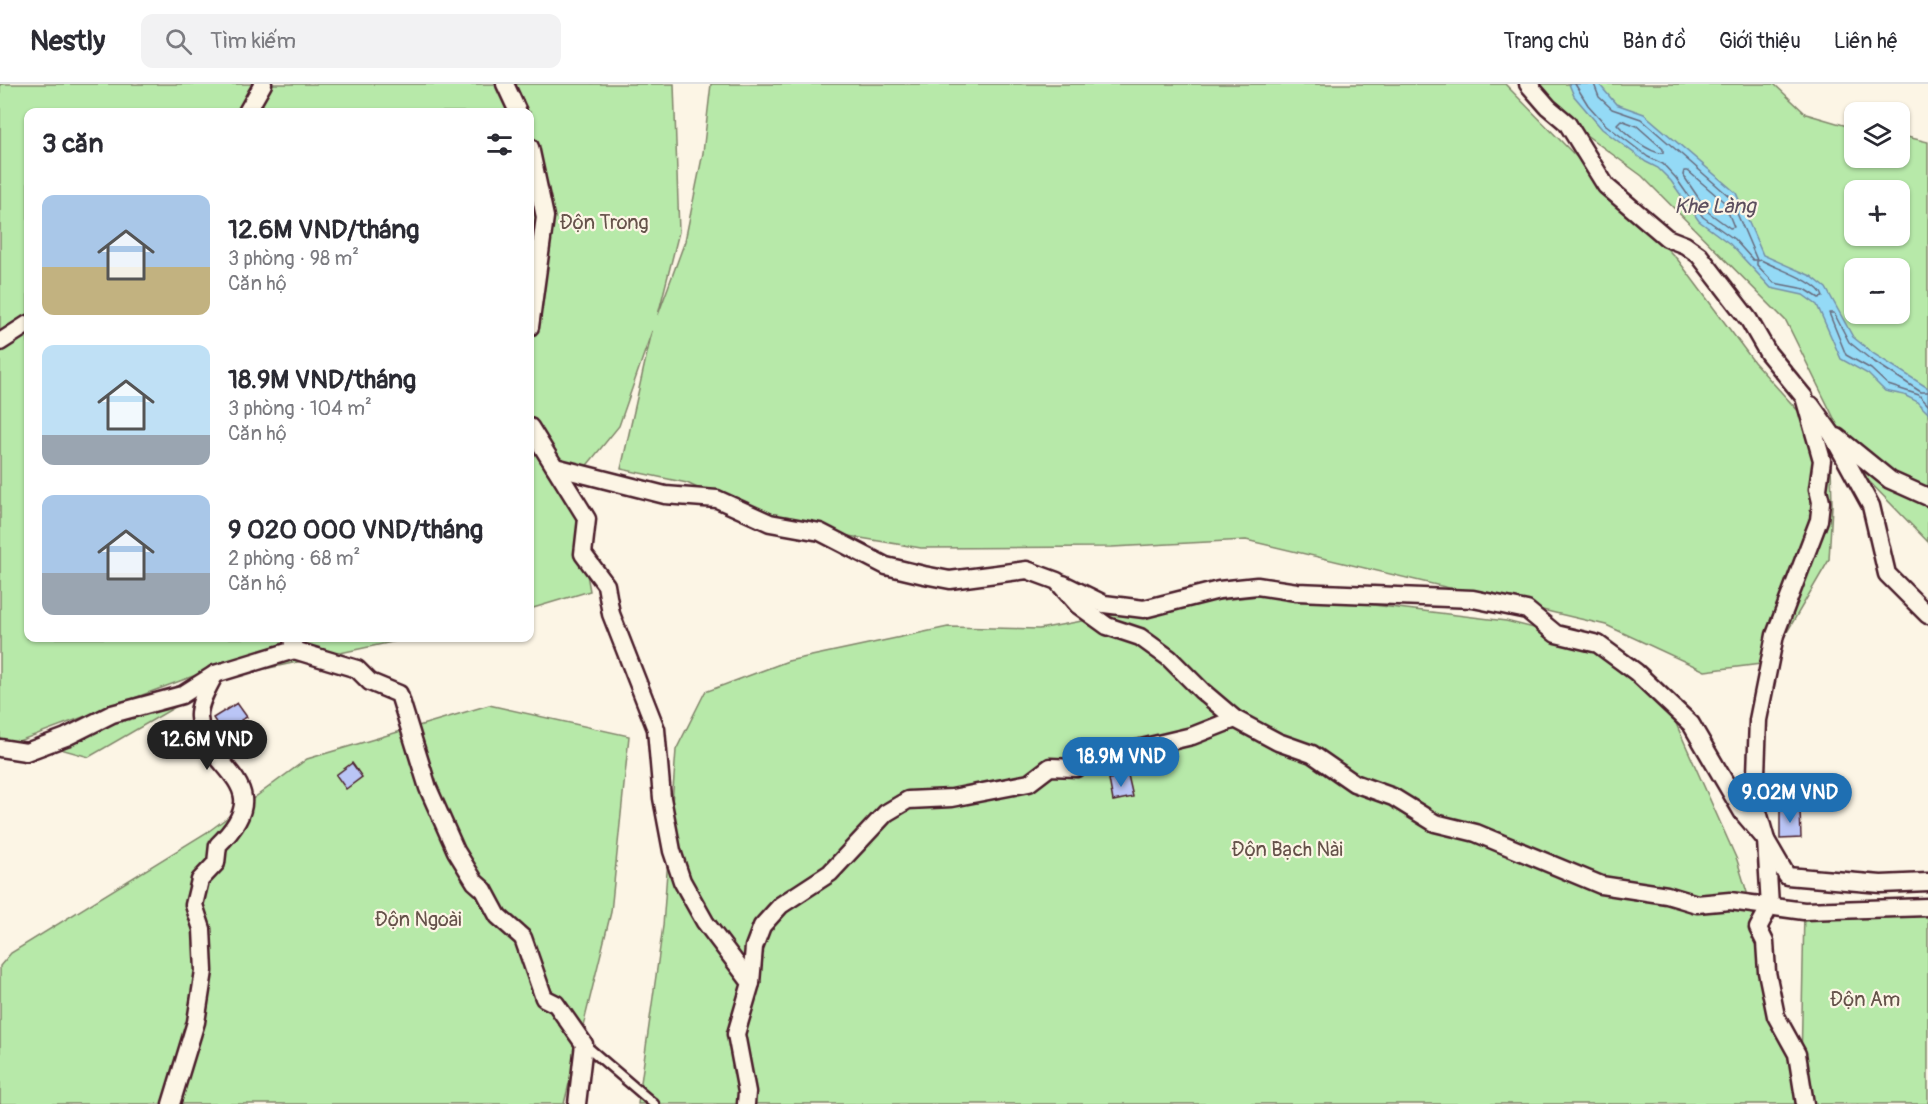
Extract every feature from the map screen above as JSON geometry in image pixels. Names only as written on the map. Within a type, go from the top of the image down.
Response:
[{"type":"street","points":[[249,108],[263,84]]},
{"type":"street","points":[[505,84],[516,108]]},
{"type":"street","points":[[1528,84],[1548,107],[1567,123],[1606,186],[1667,238],[1685,245],[1699,255],[1749,320],[1768,352],[1832,433],[1871,506],[1887,574],[1928,615]]},
{"type":"street","points":[[534,166],[545,217],[534,298]]},
{"type":"street","points":[[0,342],[24,327]]},
{"type":"street","points":[[1804,397],[1822,460],[1818,489],[1821,502],[1819,519],[1775,635],[1758,720],[1755,801],[1766,840],[1770,906],[1758,928],[1765,942],[1767,972],[1776,1016],[1797,1054],[1805,1104]]},
{"type":"street","points":[[534,433],[587,519],[583,554],[606,585],[610,614],[656,729],[662,798],[672,851],[682,881],[705,922],[751,983]]},
{"type":"street","points":[[1832,433],[1890,480],[1928,497]]},
{"type":"street","points":[[555,467],[665,495],[717,499],[770,523],[820,532],[886,566],[950,580],[1027,570],[1057,580],[1104,604],[1144,609],[1219,590],[1257,586],[1297,592],[1473,599],[1527,610],[1556,634],[1598,644],[1636,672],[1691,724],[1743,813],[1766,840],[1787,876],[1881,884],[1928,882]]},
{"type":"street","points":[[1057,580],[1078,605],[1107,626],[1140,637],[1169,658],[1202,691],[1235,719],[1278,742],[1312,754],[1354,783],[1393,797],[1435,823],[1476,833],[1581,878],[1601,885],[1668,895],[1697,904],[1730,901],[1804,911],[1847,912],[1928,907]]},
{"type":"street","points":[[0,748],[26,752],[66,737],[112,714],[182,694],[215,674],[293,644],[357,669],[370,682],[399,694],[428,788],[456,851],[475,882],[484,890],[498,916],[523,938],[544,998],[556,1004],[584,1044],[577,1104]]},
{"type":"street","points":[[171,1104],[196,1022],[204,971],[202,929],[194,905],[200,880],[216,863],[218,845],[231,832],[242,807],[238,779],[213,753],[204,741],[201,730],[198,714],[215,674]]},
{"type":"street","points":[[746,1104],[747,1092],[736,1034],[751,983],[754,947],[762,926],[781,905],[830,873],[886,813],[908,800],[952,798],[1029,783],[1050,767],[1076,768],[1099,758],[1192,736],[1235,719]]},
{"type":"lane","points":[[584,1044],[654,1104]]},
{"type":"green space","name":"Độn Trong","points":[[0,84],[674,84],[679,232],[658,315],[685,241],[703,153],[711,84],[1505,84],[1678,260],[1754,362],[1819,434],[1831,464],[1832,506],[1829,560],[1769,663],[1705,671],[1606,625],[1246,540],[1112,547],[921,548],[770,523],[687,483],[621,469],[652,331],[619,426],[571,485],[590,591],[534,608],[534,108],[24,108],[24,642],[392,642],[227,677],[89,757],[46,745],[146,707],[223,665],[0,748]]},
{"type":"green space","points":[[1540,84],[1774,84],[1806,114],[1844,125],[1844,168],[1910,168],[1910,138],[1928,142],[1928,542],[1861,473],[1786,321],[1642,176],[1548,107]]},
{"type":"green space","name":"Độn Bạch Nài","points":[[1297,592],[1373,605],[1506,621],[1598,644],[1661,690],[1737,860],[1801,1068],[1804,911],[1928,904],[1928,1104],[638,1104],[663,926],[676,750],[705,692],[788,661],[948,627],[1039,629],[1163,606]]},
{"type":"green space","name":"Độn Ngoài","points":[[489,705],[629,736],[611,912],[564,1104],[0,1104],[0,966],[11,953],[209,831],[307,759]]},
{"type":"water","name":"Khe Làng","points":[[1569,84],[1599,84],[1616,104],[1644,114],[1736,193],[1763,255],[1811,276],[1826,288],[1853,337],[1874,354],[1928,388],[1928,413],[1916,401],[1904,395],[1885,391],[1868,374],[1841,359],[1817,305],[1803,295],[1771,288],[1730,244],[1699,221],[1671,181],[1658,168],[1646,162],[1602,129],[1574,96]]},
{"type":"building","points":[[237,703],[247,717],[241,720],[241,724],[254,747],[238,756],[213,718]]},
{"type":"building","points":[[352,763],[362,777],[346,789],[336,775]]},
{"type":"building","points":[[1128,775],[1133,797],[1113,801],[1109,779]]},
{"type":"building","points":[[1780,809],[1800,809],[1801,838],[1780,839]]},
{"type":"park label","name":"Độn Am","points":[[1865,999]]}]
